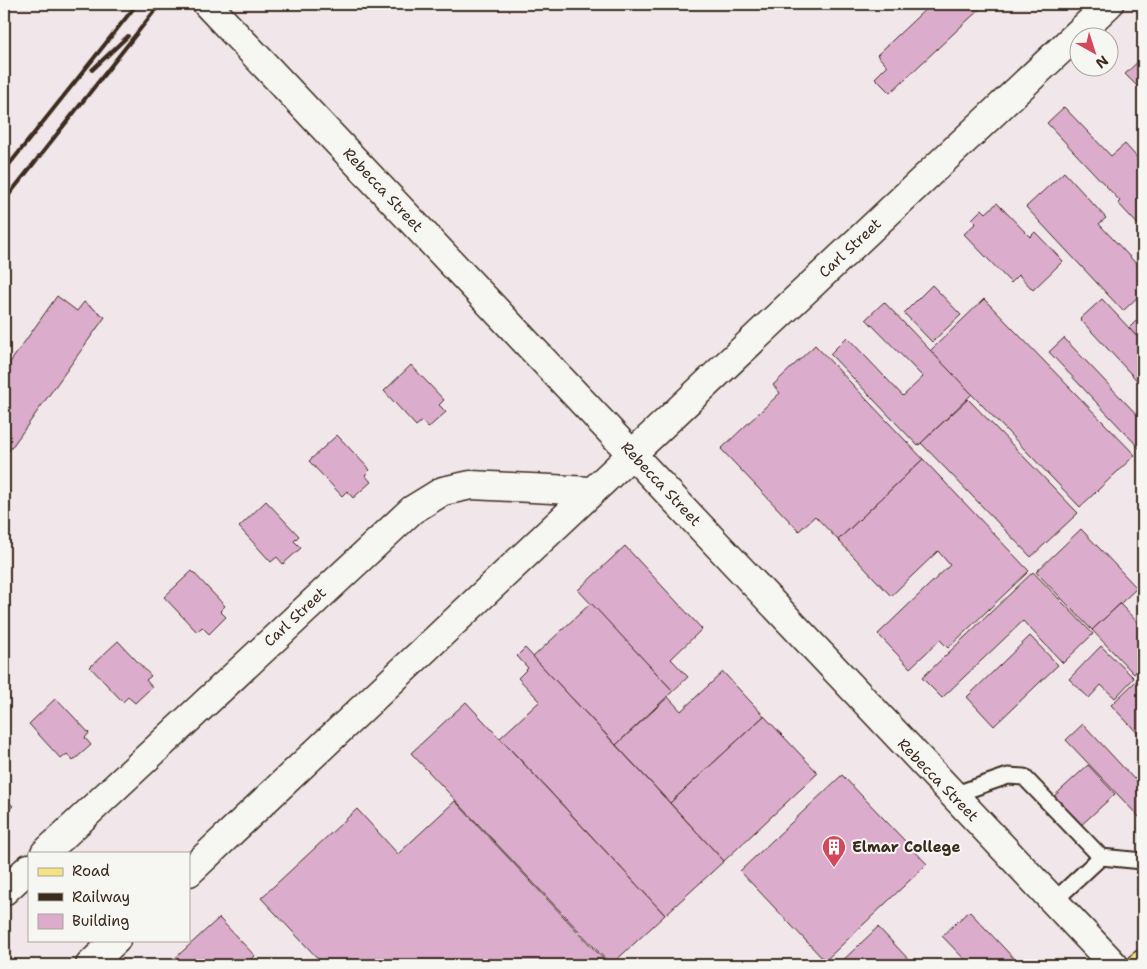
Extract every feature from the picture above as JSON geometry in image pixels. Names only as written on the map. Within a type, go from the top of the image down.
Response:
[{"type":"street","name":"Carl Street","points":[[190,871],[1109,4]]},
{"type":"street","name":"Rebecca Street","points":[[215,12],[1114,965]]},
{"type":"street","name":"Carl Street","points":[[46,852],[412,510],[443,491],[471,485],[591,491]]},
{"type":"street","points":[[4,891],[28,869]]},
{"type":"street","points":[[90,965],[114,942]]},
{"type":"lane","points":[[953,796],[1008,776],[1024,777],[1101,857],[1143,860]]},
{"type":"lane","points":[[1054,901],[1101,857]]},
{"type":"building","points":[[931,4],[984,5],[890,93],[875,78],[887,66],[877,55]]},
{"type":"building","points":[[1143,57],[1143,92],[1125,74]]},
{"type":"building","points":[[1064,107],[1111,156],[1125,144],[1143,164],[1143,230],[1118,203],[1120,201],[1047,123]]},
{"type":"building","points":[[1064,172],[1106,218],[1099,224],[1143,271],[1143,292],[1123,311],[1026,207]]},
{"type":"building","points":[[997,203],[1030,237],[1035,232],[1063,261],[1033,290],[1019,275],[1011,283],[964,234],[976,223],[972,219],[982,209],[986,213]]},
{"type":"building","points":[[932,285],[961,315],[932,342],[904,313]]},
{"type":"building","points":[[57,296],[77,311],[84,302],[105,317],[4,458],[4,371]]},
{"type":"building","points":[[984,299],[1135,455],[1080,507],[930,351]]},
{"type":"building","points":[[1102,299],[1143,343],[1143,387],[1080,319]]},
{"type":"building","points":[[884,302],[972,394],[918,446],[830,354],[847,337],[903,396],[923,377],[866,319]]},
{"type":"building","points":[[1141,316],[1143,319],[1143,343],[1129,328]]},
{"type":"building","points":[[1064,338],[1143,421],[1143,452],[1049,352]]},
{"type":"building","points":[[815,345],[923,459],[838,540],[815,516],[799,531],[721,449],[780,393],[773,385]]},
{"type":"building","points":[[411,365],[444,400],[439,405],[446,412],[428,428],[422,421],[416,426],[384,391]]},
{"type":"building","points":[[968,399],[1078,513],[1031,557],[921,443]]},
{"type":"building","points":[[337,435],[370,470],[365,475],[371,482],[353,498],[347,491],[342,496],[309,461]]},
{"type":"building","points":[[923,459],[1029,571],[948,648],[940,640],[910,668],[878,634],[950,565],[938,551],[891,596],[838,540]]},
{"type":"building","points":[[266,501],[299,536],[294,541],[301,548],[283,564],[277,557],[271,562],[239,527]]},
{"type":"building","points":[[1081,529],[1137,588],[1092,630],[1036,572]]},
{"type":"building","points":[[625,546],[702,629],[671,659],[688,677],[673,691],[578,590]]},
{"type":"building","points":[[192,571],[225,606],[220,611],[226,617],[209,634],[202,627],[197,632],[164,597]]},
{"type":"building","points":[[1033,572],[1093,634],[1063,663],[1023,621],[942,698],[922,678]]},
{"type":"building","points":[[591,603],[673,691],[616,745],[533,657]]},
{"type":"building","points":[[1120,604],[1143,628],[1143,664],[1134,674],[1092,630]]},
{"type":"building","points":[[1030,636],[1058,665],[994,726],[967,697]]},
{"type":"building","points":[[118,641],[151,676],[146,680],[152,687],[135,703],[128,697],[123,702],[90,667]]},
{"type":"building","points":[[1101,646],[1134,678],[1115,698],[1101,685],[1089,698],[1069,679]]},
{"type":"building","points":[[525,648],[724,861],[665,915],[500,738],[540,701],[518,678],[528,668],[517,656]]},
{"type":"building","points":[[723,672],[764,716],[670,803],[616,745],[668,697],[681,711]]},
{"type":"building","points":[[1136,681],[1143,689],[1143,739],[1111,705]]},
{"type":"building","points":[[56,698],[89,733],[85,738],[91,745],[73,761],[67,754],[61,759],[29,724]]},
{"type":"building","points":[[466,702],[665,915],[611,965],[411,753]]},
{"type":"building","points":[[764,716],[818,773],[724,861],[670,803]]},
{"type":"building","points":[[1083,724],[1134,779],[1143,770],[1143,815],[1140,818],[1066,740]]},
{"type":"building","points":[[1088,765],[1115,794],[1078,828],[1051,799]]},
{"type":"building","name":"Elmar College","points":[[842,775],[927,864],[825,961],[740,871]]},
{"type":"building","points":[[4,789],[10,795],[6,799],[13,806],[4,814]]},
{"type":"building","points":[[455,801],[608,964],[488,965],[483,959],[476,965],[324,965],[261,898],[357,809],[398,854]]},
{"type":"building","points":[[969,911],[1020,965],[970,965],[942,936]]},
{"type":"building","points":[[219,918],[255,956],[250,960],[255,965],[176,965],[172,961]]},
{"type":"building","points":[[878,927],[914,965],[838,965]]},
{"type":"railway","points":[[4,171],[137,4]]},
{"type":"railway","points":[[4,201],[160,4]]},
{"type":"railway","points":[[92,70],[128,36]]},
{"type":"place","name":"Elmar College","points":[[834,868]]}]
